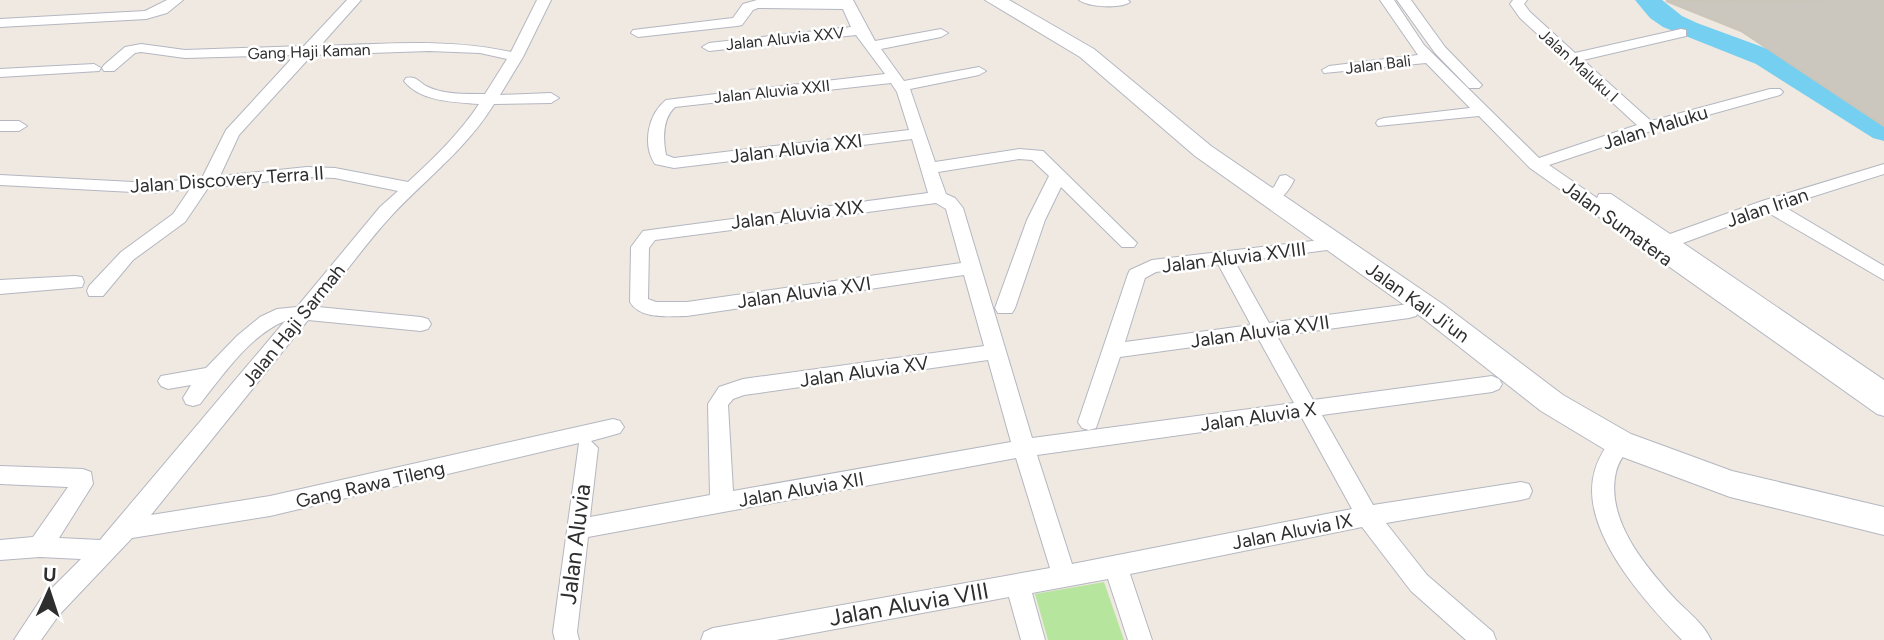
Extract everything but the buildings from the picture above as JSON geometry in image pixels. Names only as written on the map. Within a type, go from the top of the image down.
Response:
[{"type":"street","points":[[0,23],[146,15],[162,10],[176,0]]},
{"type":"street","points":[[96,291],[127,256],[179,218],[206,183],[232,132],[354,0]]},
{"type":"street","name":"Jalan Haji Sarmah","points":[[26,640],[50,607],[125,529],[386,211],[461,139],[516,57],[544,0]]},
{"type":"street","name":"Jalan Kali Ji'un","points":[[995,0],[1087,52],[1203,151],[1278,188],[1552,403],[1620,443],[1730,484],[1884,520]]},
{"type":"street","points":[[1086,0],[1123,2]]},
{"type":"street","name":"Jalan Sumatera","points":[[1387,0],[1428,58],[1481,111],[1543,162],[1884,408]]},
{"type":"street","name":"Jalan Sumatera","points":[[1404,0],[1440,50],[1543,162]]},
{"type":"street","name":"Jalan Maluku I","points":[[1520,0],[1517,4],[1525,15],[1648,127]]},
{"type":"street","points":[[638,33],[737,22],[748,7],[757,4],[850,2],[860,30],[905,92],[938,197],[950,202],[954,208],[1064,576]]},
{"type":"street","name":"Jalan Aluvia XXV","points":[[709,47],[860,30]]},
{"type":"street","points":[[872,46],[942,33]]},
{"type":"street","points":[[1570,58],[1681,33]]},
{"type":"street","name":"Gang Haji Kaman","points":[[0,73],[101,68],[130,50],[141,48],[185,54],[448,47],[480,49],[516,57]]},
{"type":"street","name":"Jalan Bali","points":[[1329,70],[1428,58]]},
{"type":"street","name":"Jalan Aluvia XXII","points":[[660,117],[665,106],[680,101],[897,82],[979,71]]},
{"type":"street","points":[[411,81],[416,88],[440,94],[490,98],[551,98]]},
{"type":"street","name":"Jalan Maluku","points":[[1543,162],[1648,127],[1775,92]]},
{"type":"street","points":[[1384,123],[1481,111]]},
{"type":"street","points":[[660,117],[657,156],[661,160],[674,163]]},
{"type":"street","points":[[0,126],[19,126]]},
{"type":"street","name":"Jalan Aluvia XXI","points":[[674,163],[917,134]]},
{"type":"street","points":[[931,168],[1025,153],[1037,155],[1128,243]]},
{"type":"street","name":"Jalan Irian","points":[[1660,245],[1768,205],[1884,169]]},
{"type":"street","name":"Jalan Discovery Terra II","points":[[0,180],[152,188],[307,172],[335,173],[412,188]]},
{"type":"street","points":[[1005,308],[1036,220],[1059,174]]},
{"type":"street","name":"Jalan Aluvia XIX","points":[[639,302],[640,247],[649,234],[938,197]]},
{"type":"street","points":[[1768,205],[1884,274]]},
{"type":"street","name":"Jalan Sumatera","points":[[1660,245],[1884,390]]},
{"type":"street","name":"Jalan Aluvia XVIII","points":[[1089,422],[1137,274],[1152,266],[1321,246]]},
{"type":"street","points":[[1224,259],[1367,516],[1419,583],[1484,640]]},
{"type":"street","name":"Jalan Aluvia XVI","points":[[639,302],[654,309],[687,309],[971,268]]},
{"type":"street","points":[[0,287],[75,282]]},
{"type":"street","name":"Jalan Aluvia XVII","points":[[1111,351],[1409,311]]},
{"type":"street","points":[[192,398],[211,375],[274,317],[302,313],[421,324]]},
{"type":"street","name":"Jalan Aluvia XV","points":[[722,504],[718,404],[720,397],[733,389],[995,352]]},
{"type":"street","points":[[169,381],[211,375]]},
{"type":"street","name":"Jalan Aluvia X","points":[[1024,448],[1492,384]]},
{"type":"street","name":"Gang Rawa Tileng","points":[[125,529],[283,503],[613,427]]},
{"type":"street","points":[[1620,443],[1605,472],[1605,506],[1610,522],[1632,564],[1675,616],[1699,640]]},
{"type":"street","name":"Jalan Aluvia","points":[[567,640],[565,632],[587,448]]},
{"type":"street","name":"Jalan Aluvia XII","points":[[578,529],[1024,448]]},
{"type":"street","points":[[0,475],[83,478],[82,484],[40,547]]},
{"type":"street","name":"Jalan Aluvia IX","points":[[1064,576],[1367,516],[1521,491]]},
{"type":"street","points":[[0,550],[40,547],[106,550]]},
{"type":"street","points":[[1116,567],[1140,640]]},
{"type":"street","name":"Jalan Aluvia VIII","points":[[713,640],[1064,576]]},
{"type":"street","points":[[1018,584],[1033,640]]},
{"type":"green space","points":[[1104,582],[1124,640],[1048,640],[1035,594]]},
{"type":"waterway","points":[[1648,0],[1659,12],[1687,29],[1766,58],[1884,132]]}]
